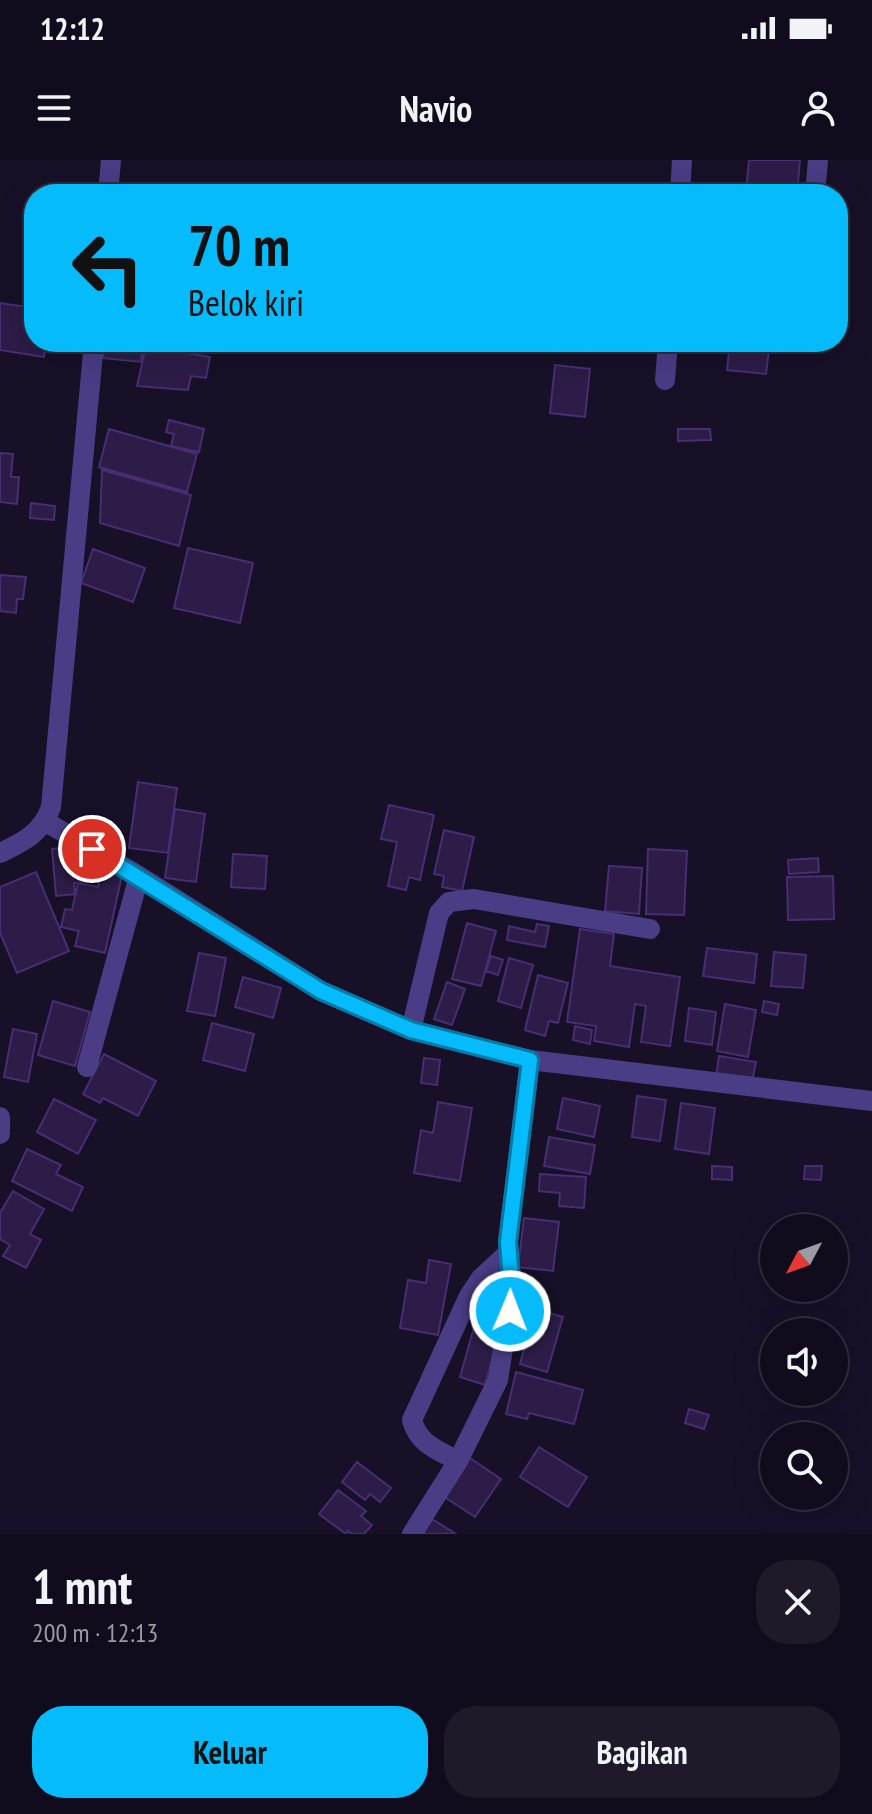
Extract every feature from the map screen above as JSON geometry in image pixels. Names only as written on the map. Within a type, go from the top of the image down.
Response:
[{"type":"street","points":[[109,184],[111,160]]},
{"type":"street","points":[[681,184],[682,160]]},
{"type":"street","points":[[816,184],[818,160]]},
{"type":"street","points":[[0,853],[30,838],[46,822],[51,807],[93,352]]},
{"type":"street","points":[[665,380],[667,352]]},
{"type":"street","points":[[46,822],[139,876],[321,991],[411,1030],[530,1060],[872,1101]]},
{"type":"street","points":[[87,1067],[139,876]]},
{"type":"street","points":[[411,1030],[439,913],[449,902],[474,899],[650,929]]},
{"type":"street","points":[[412,1534],[458,1461],[498,1380],[512,1292],[509,1252],[530,1060]]},
{"type":"street","points":[[0,1117],[0,1134]]},
{"type":"street","points":[[458,1461],[422,1441],[412,1420],[469,1296],[481,1278],[509,1252]]},
{"type":"building","points":[[749,160],[800,160],[798,184],[747,184]]},
{"type":"building","points":[[0,303],[24,307],[24,352],[45,352],[44,357],[0,350]]},
{"type":"building","points":[[103,352],[142,352],[141,362],[103,358]]},
{"type":"building","points":[[145,352],[181,352],[210,357],[206,378],[191,376],[188,390],[137,386]]},
{"type":"building","points":[[729,352],[769,352],[766,374],[727,370]]},
{"type":"building","points":[[555,365],[590,369],[585,417],[550,413]]},
{"type":"building","points":[[169,420],[204,429],[199,452],[171,446],[174,434],[166,432]]},
{"type":"building","points":[[109,429],[197,454],[187,492],[99,467]]},
{"type":"building","points":[[678,429],[710,429],[711,440],[678,441]]},
{"type":"building","points":[[0,453],[13,454],[11,477],[19,477],[17,504],[0,502]]},
{"type":"building","points":[[102,470],[191,495],[179,546],[100,523]]},
{"type":"building","points":[[31,503],[55,506],[54,520],[30,518]]},
{"type":"building","points":[[188,548],[253,563],[240,623],[174,608]]},
{"type":"building","points":[[93,549],[145,568],[133,602],[81,583]]},
{"type":"building","points":[[0,575],[26,577],[23,599],[17,599],[16,613],[0,611]]},
{"type":"building","points":[[138,782],[177,788],[168,853],[129,848]]},
{"type":"building","points":[[389,805],[434,815],[420,880],[409,877],[406,890],[388,886],[397,842],[381,839]]},
{"type":"building","points":[[175,809],[205,814],[196,882],[165,878]]},
{"type":"building","points":[[444,830],[474,837],[462,891],[442,887],[444,876],[434,874]]},
{"type":"building","points":[[78,846],[82,882],[74,883],[75,894],[56,896],[52,849]]},
{"type":"building","points":[[648,849],[687,851],[684,915],[646,914]]},
{"type":"building","points":[[233,854],[267,856],[265,889],[231,887]]},
{"type":"building","points":[[818,858],[819,872],[789,874],[788,860]]},
{"type":"building","points":[[609,866],[642,868],[639,914],[605,911]]},
{"type":"building","points":[[101,871],[122,875],[105,953],[75,946],[79,931],[61,927],[65,909],[72,910],[78,883],[98,887]]},
{"type":"building","points":[[36,872],[69,951],[17,973],[0,933],[0,887]]},
{"type":"building","points":[[833,876],[834,919],[788,920],[787,877]]},
{"type":"building","points":[[467,923],[496,931],[481,986],[452,979]]},
{"type":"building","points":[[537,924],[549,926],[545,947],[507,940],[509,926],[535,932]]},
{"type":"building","points":[[580,929],[614,934],[610,966],[680,977],[670,1046],[641,1042],[646,1006],[635,1004],[629,1047],[594,1041],[596,1026],[567,1022]]},
{"type":"building","points":[[707,948],[757,954],[754,983],[703,976]]},
{"type":"building","points":[[774,952],[806,955],[803,988],[771,986]]},
{"type":"building","points":[[199,953],[226,958],[215,1016],[187,1011]]},
{"type":"building","points":[[491,956],[503,960],[498,975],[486,971]]},
{"type":"building","points":[[509,958],[533,965],[521,1008],[498,1001]]},
{"type":"building","points":[[538,975],[568,983],[558,1023],[549,1021],[545,1036],[525,1030]]},
{"type":"building","points":[[243,977],[281,988],[273,1018],[235,1007]]},
{"type":"building","points":[[447,982],[465,989],[452,1025],[434,1019]]},
{"type":"building","points":[[53,1001],[90,1012],[75,1066],[38,1055]]},
{"type":"building","points":[[764,1001],[779,1004],[777,1015],[762,1012]]},
{"type":"building","points":[[725,1004],[756,1010],[748,1057],[717,1051]]},
{"type":"building","points":[[689,1008],[716,1012],[712,1045],[685,1041]]},
{"type":"building","points":[[212,1023],[254,1034],[245,1071],[203,1060]]},
{"type":"building","points":[[575,1026],[592,1030],[590,1044],[573,1040]]},
{"type":"building","points":[[13,1029],[37,1034],[28,1082],[4,1077]]},
{"type":"building","points":[[104,1054],[156,1081],[138,1116],[103,1098],[100,1103],[83,1094]]},
{"type":"building","points":[[719,1056],[756,1062],[752,1082],[716,1077]]},
{"type":"building","points":[[424,1058],[440,1060],[437,1085],[421,1083]]},
{"type":"building","points":[[637,1096],[666,1100],[660,1141],[632,1137]]},
{"type":"building","points":[[563,1098],[600,1106],[594,1137],[557,1129]]},
{"type":"building","points":[[54,1099],[96,1120],[78,1154],[37,1132]]},
{"type":"building","points":[[438,1102],[472,1108],[460,1181],[414,1173],[421,1130],[433,1133]]},
{"type":"building","points":[[681,1103],[715,1108],[709,1154],[675,1149]]},
{"type":"building","points":[[549,1137],[595,1145],[590,1174],[544,1166]]},
{"type":"building","points":[[27,1149],[61,1165],[56,1174],[83,1187],[72,1211],[12,1181]]},
{"type":"building","points":[[712,1166],[732,1167],[732,1180],[712,1179]]},
{"type":"building","points":[[805,1166],[822,1166],[821,1180],[804,1179]]},
{"type":"building","points":[[540,1174],[586,1177],[584,1208],[559,1206],[560,1193],[539,1191]]},
{"type":"building","points":[[13,1191],[44,1209],[30,1234],[41,1240],[26,1268],[3,1256],[10,1245],[0,1239],[0,1213]]},
{"type":"building","points":[[524,1218],[559,1222],[553,1271],[518,1267]]},
{"type":"building","points":[[429,1260],[451,1264],[438,1335],[400,1328],[408,1280],[426,1283]]},
{"type":"building","points":[[535,1309],[563,1317],[547,1372],[520,1364]]},
{"type":"building","points":[[478,1313],[503,1321],[485,1385],[460,1377]]},
{"type":"building","points":[[516,1372],[583,1390],[574,1424],[529,1413],[527,1419],[506,1414]]},
{"type":"building","points":[[689,1409],[709,1415],[704,1429],[685,1423]]},
{"type":"building","points":[[539,1447],[587,1477],[568,1507],[520,1477]]},
{"type":"building","points":[[470,1458],[501,1479],[475,1517],[443,1496]]},
{"type":"building","points":[[357,1462],[391,1488],[380,1502],[370,1494],[365,1500],[342,1482]]},
{"type":"building","points":[[338,1490],[366,1511],[361,1516],[372,1525],[364,1534],[348,1531],[346,1534],[319,1514]]},
{"type":"building","points":[[432,1519],[456,1534],[423,1534]]},
{"type":"route","points":[[92,849],[321,991],[411,1030],[530,1060],[508,1242],[512,1292],[510,1311]]}]
